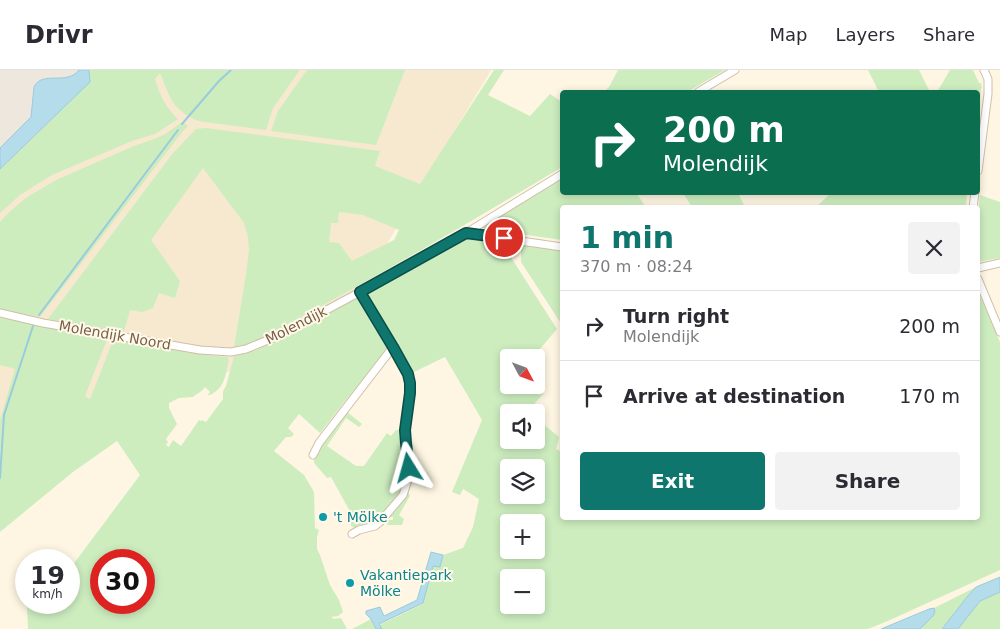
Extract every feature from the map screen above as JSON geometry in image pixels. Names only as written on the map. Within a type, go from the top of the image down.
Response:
[{"type":"street","points":[[701,90],[736,70]]},
{"type":"street","points":[[980,154],[988,88],[988,80],[984,70]]},
{"type":"street","name":"Molendijk","points":[[231,352],[246,349],[280,335],[466,233],[560,175]]},
{"type":"street","points":[[466,233],[560,247]]},
{"type":"street","points":[[980,268],[1000,263]]},
{"type":"street","points":[[980,284],[1000,332]]},
{"type":"street","points":[[352,534],[378,525],[403,495],[408,480],[409,468],[405,430],[410,393],[408,374],[360,292]]},
{"type":"street","name":"Molendijk Noord","points":[[0,313],[200,350],[231,352]]},
{"type":"street","points":[[313,455],[319,443],[393,347]]},
{"type":"shaded area","points":[[0,70],[491,70],[362,287],[313,345],[122,406],[0,517]]},
{"type":"shaded area","points":[[0,70],[84,70],[0,157]]},
{"type":"green space","points":[[89,70],[300,70],[273,108],[266,130],[198,121],[189,117],[173,102],[160,73],[155,79],[159,90],[167,105],[178,119],[155,134],[132,141],[52,175],[20,195],[0,213],[0,169],[90,82]]},
{"type":"green space","points":[[307,70],[405,70],[376,145],[271,131],[278,111]]},
{"type":"green space","points":[[494,70],[504,70],[488,95],[530,116],[550,94],[560,101],[560,168],[411,256],[258,340],[234,348],[246,274],[249,250],[248,237],[244,223],[203,168],[151,240],[180,281],[175,298],[159,293],[153,308],[142,312],[130,310],[124,332],[48,319],[173,153],[196,129],[206,128],[380,151],[375,166],[420,184]],"holes":[[[339,212],[363,215],[399,230],[394,240],[352,261],[339,243],[329,242],[331,223],[338,223]]]},
{"type":"green space","points":[[618,70],[725,70],[690,90],[606,90]]},
{"type":"green space","points":[[868,70],[919,70],[929,90],[878,90]]},
{"type":"green space","points":[[950,70],[973,70],[982,88],[980,99],[980,90],[938,90]]},
{"type":"green space","points":[[182,122],[188,126],[40,317],[0,310],[0,222],[7,214],[27,197],[58,179],[157,138]]},
{"type":"green space","points":[[560,178],[560,195],[637,195],[645,205],[560,205],[560,240],[486,229],[480,226]]},
{"type":"green space","points":[[684,195],[739,195],[744,205],[691,205]]},
{"type":"green space","points":[[829,195],[967,195],[966,205],[818,205]]},
{"type":"green space","points":[[980,195],[1000,202],[1000,258],[980,262]]},
{"type":"green space","points":[[468,236],[513,241],[512,259],[557,329],[540,349],[500,349],[500,394],[543,394],[534,404],[500,404],[500,449],[545,449],[545,425],[559,437],[556,449],[560,451],[560,520],[980,520],[980,297],[1000,342],[1000,570],[868,629],[352,629],[371,619],[375,627],[423,604],[433,565],[440,567],[443,555],[463,548],[473,527],[479,499],[463,489],[460,495],[452,492],[482,420],[445,357],[416,371],[408,370],[365,296],[366,293],[460,238]]},
{"type":"green space","points":[[521,242],[560,248],[560,322],[521,262]]},
{"type":"green space","points":[[356,297],[362,300],[389,345],[383,358],[320,433],[299,414],[288,428],[294,434],[291,437],[286,437],[274,451],[304,475],[314,492],[315,528],[319,530],[317,549],[330,585],[339,600],[343,612],[338,616],[331,617],[334,619],[341,618],[347,629],[28,629],[27,614],[80,614],[80,555],[140,475],[117,441],[73,472],[0,532],[0,420],[15,369],[0,365],[0,317],[108,337],[85,396],[90,399],[114,338],[227,357],[229,360],[225,377],[217,390],[207,396],[210,392],[205,387],[193,397],[179,398],[169,403],[169,408],[177,424],[166,439],[168,442],[166,445],[169,447],[173,440],[181,446],[199,420],[206,422],[223,399],[223,391],[234,356],[256,350]]},
{"type":"green space","points":[[346,411],[362,424],[359,427],[346,418],[327,446],[356,466],[364,466],[387,433],[391,436],[396,430],[400,430],[404,443],[406,478],[400,495],[379,521],[356,529],[351,526],[350,517],[352,515],[331,477],[327,478],[314,463],[321,443]]},
{"type":"green space","points":[[407,488],[410,496],[399,515],[404,519],[402,525],[387,525],[388,520],[393,520],[393,517],[389,517]]},
{"type":"green space","points":[[976,587],[942,629],[920,629],[932,617],[934,608]]},
{"type":"green space","points":[[1000,592],[1000,629],[958,629],[980,601]]},
{"type":"water","points":[[79,70],[89,70],[90,82],[0,169],[0,148],[31,117],[34,87],[43,79],[68,77],[74,75]]},
{"type":"water","points":[[431,552],[443,555],[440,567],[433,566],[423,603],[379,624],[382,629],[376,629],[366,611],[380,607],[384,616],[417,600]]},
{"type":"water","points":[[1000,577],[1000,592],[980,601],[958,629],[942,629],[976,587]]},
{"type":"water","points":[[934,608],[933,616],[920,629],[881,629],[929,609]]},
{"type":"waterway","points":[[182,124],[231,70]]},
{"type":"waterway","points":[[39,315],[178,130]]},
{"type":"waterway","points":[[0,478],[4,415],[33,326]]},
{"type":"place","name":"'t Mölke","points":[[323,517]]},
{"type":"place","name":"Vakantiepark Mölke","points":[[350,583]]},
{"type":"route","points":[[409,468],[405,430],[410,393],[408,374],[360,292],[466,233],[504,238]]}]
